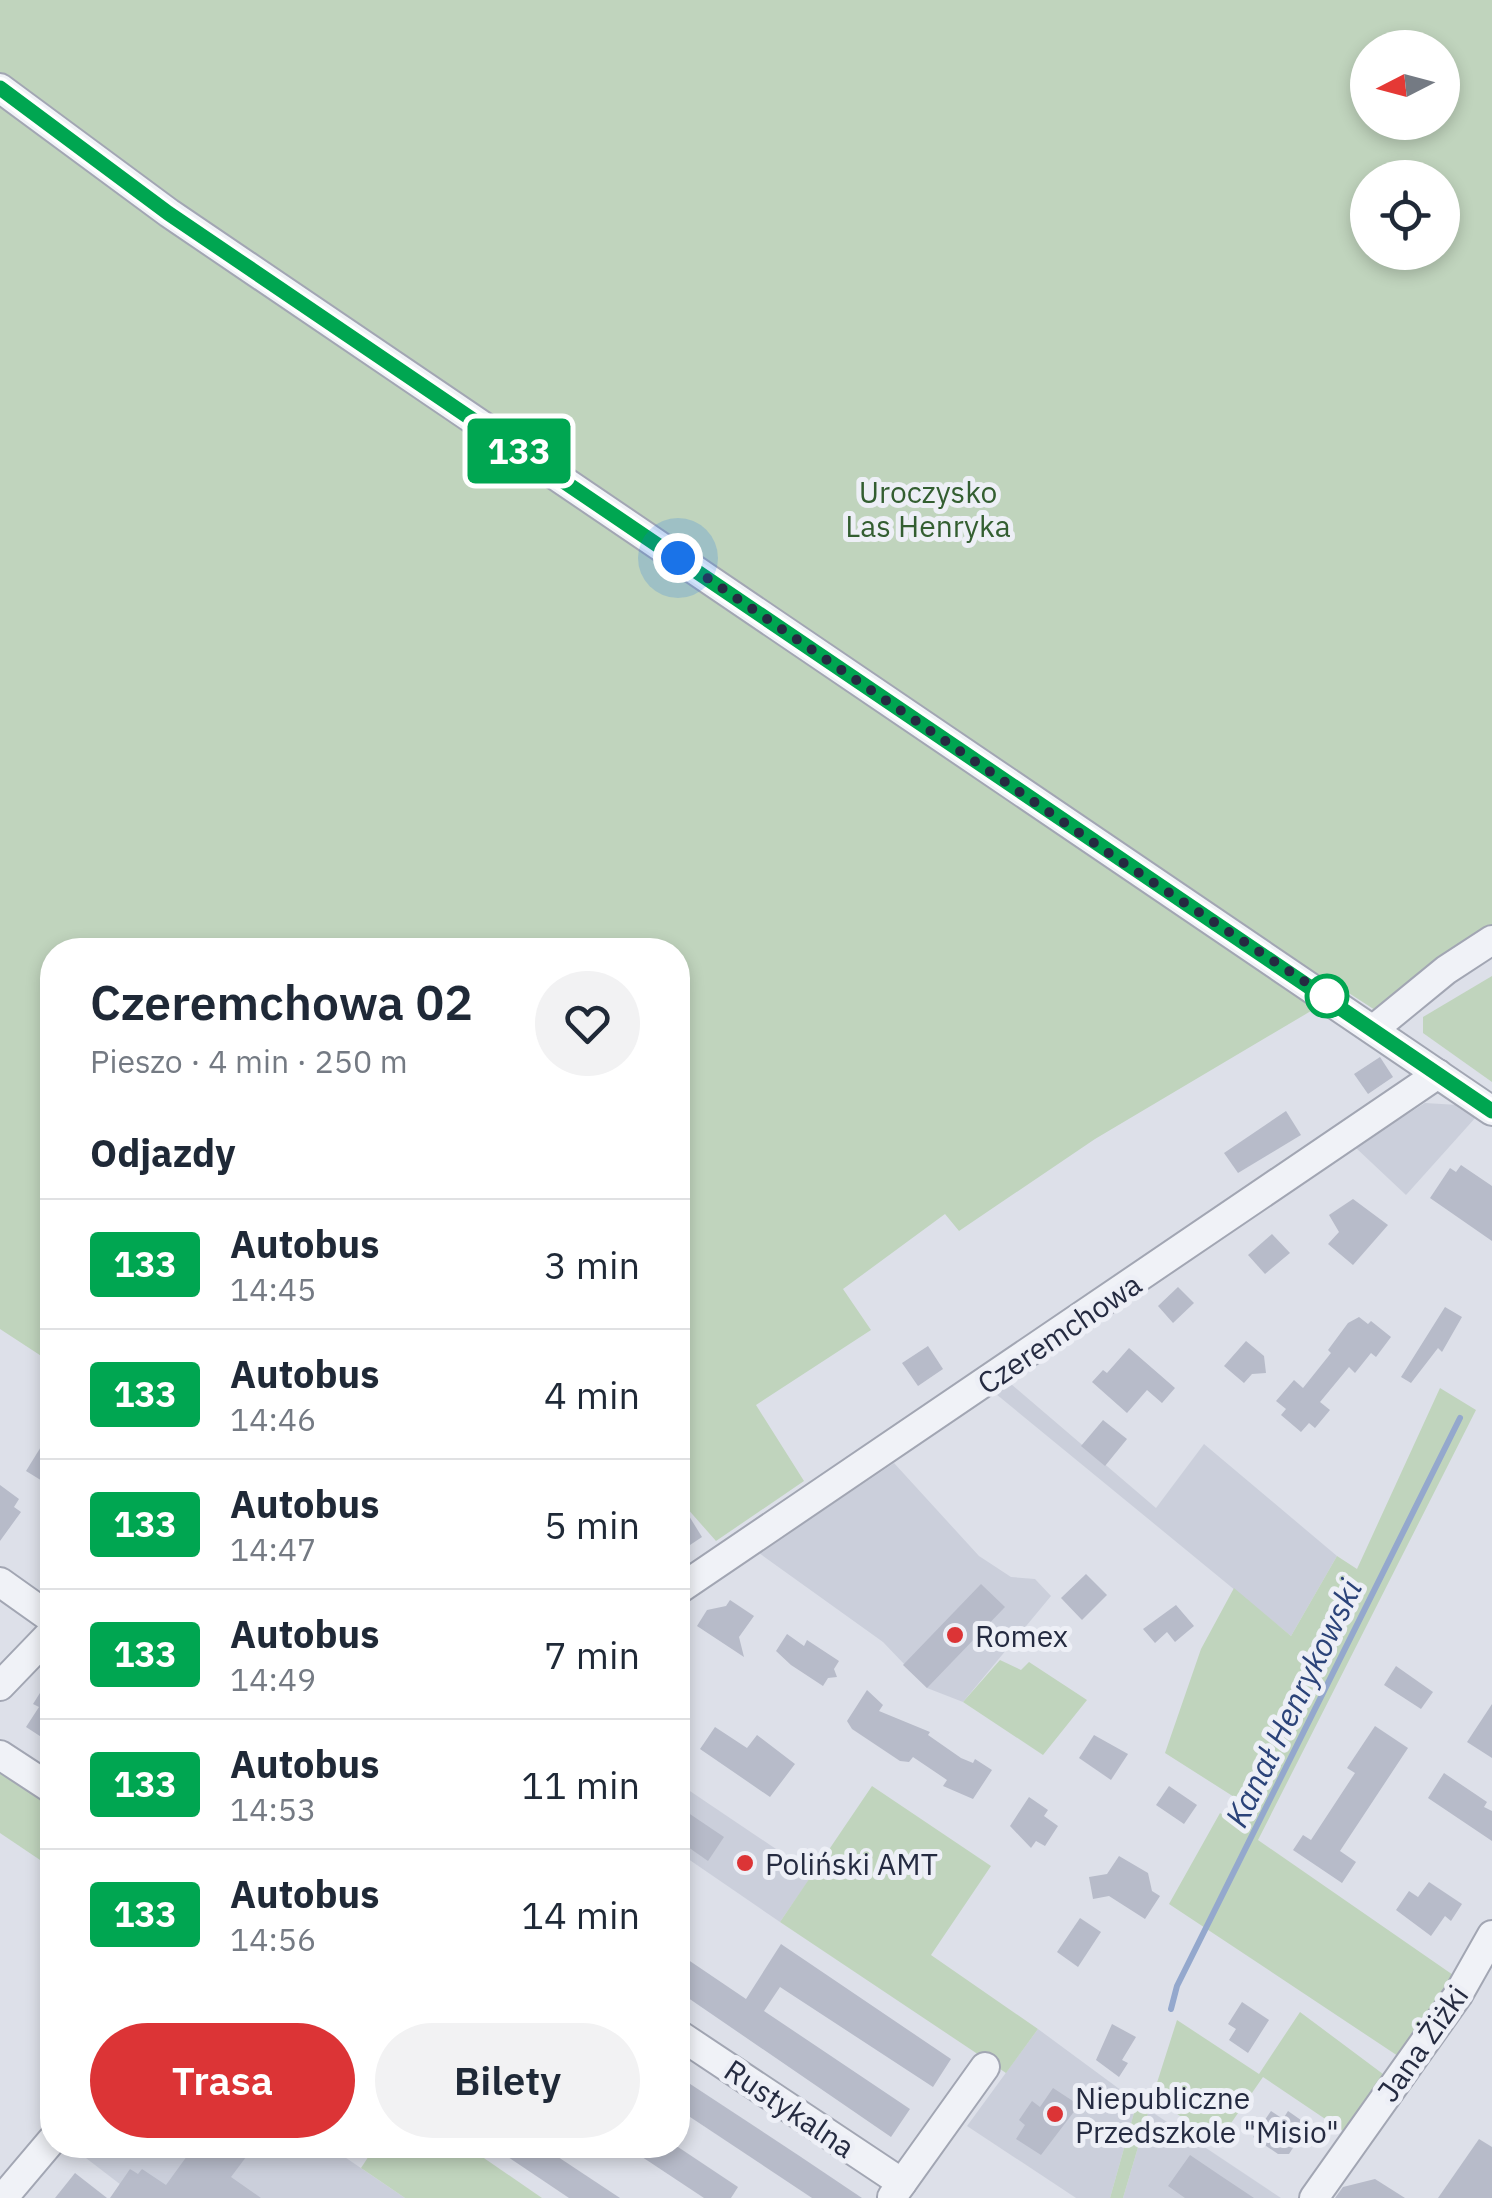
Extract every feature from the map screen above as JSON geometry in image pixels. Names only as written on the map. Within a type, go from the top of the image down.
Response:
[{"type":"street","points":[[0,88],[168,213],[1492,1110]]},
{"type":"street","points":[[1374,1029],[1446,970],[1492,940]]},
{"type":"street","name":"Czeremchowa","points":[[690,1582],[1438,1074]]},
{"type":"street","points":[[0,1582],[40,1610]]},
{"type":"street","points":[[0,1686],[40,1644]]},
{"type":"street","points":[[0,1755],[40,1781]]},
{"type":"street","name":"Jana Żiżki","points":[[1314,2198],[1458,1995],[1492,1935]]},
{"type":"street","name":"Rustykalna","points":[[690,2043],[896,2190]]},
{"type":"street","points":[[896,2190],[985,2067]]},
{"type":"street","points":[[4,2198],[40,2154]]},
{"type":"shaded area","points":[[1425,1103],[1458,1105],[1476,1117],[1406,1195],[1355,1147]]},
{"type":"shaded area","points":[[1011,1384],[1156,1508],[1204,1444],[1337,1556],[1291,1636],[996,1394]]},
{"type":"shaded area","points":[[894,1463],[979,1556],[1011,1577],[1035,1579],[1051,1596],[963,1702],[927,1688],[883,1642],[759,1553]]},
{"type":"shaded area","name":"Poliński AMT","points":[[690,1791],[813,1874],[780,1922],[690,1860]]},
{"type":"shaded area","name":"Niepubliczne Przedszkole \"Misio\"","points":[[1038,2029],[1137,2102],[1110,2198],[1076,2198],[967,2126]]},
{"type":"shaded area","points":[[1149,2110],[1281,2198],[1123,2198]]},
{"type":"shaded area","points":[[86,2158],[346,2158],[405,2198],[138,2198]]},
{"type":"green space","name":"Uroczysko Las Henryka","points":[[0,0],[1492,0],[1492,926],[1375,1010],[1321,975],[1316,1008],[1095,1139],[959,1231],[945,1214],[843,1289],[871,1330],[756,1405],[804,1481],[716,1541],[690,1512],[690,938],[40,938],[40,1355],[0,1329]]},
{"type":"green space","points":[[1492,976],[1492,1082],[1423,1033],[1423,1017]]},
{"type":"green space","points":[[1440,1388],[1476,1410],[1258,1840],[1456,1977],[1398,2056],[1169,1904],[1220,1813],[1244,1828],[1253,1809],[1165,1753],[1201,1649],[1234,1588],[1291,1636],[1337,1556],[1357,1569]]},
{"type":"green space","points":[[1000,1660],[1021,1670],[1029,1662],[1087,1700],[1043,1755],[963,1702]]},
{"type":"green space","points":[[0,1768],[40,1795],[40,1860],[0,1833]]},
{"type":"green space","points":[[872,1786],[991,1866],[931,1955],[1038,2029],[1006,2073],[780,1922]]},
{"type":"green space","points":[[1300,2012],[1387,2077],[1349,2135],[1263,2077],[1218,2142],[1167,2107],[1155,2089],[1177,2020],[1259,2074]]},
{"type":"green space","points":[[1137,2102],[1149,2110],[1123,2198],[1110,2198]]},
{"type":"green space","points":[[368,2158],[484,2158],[542,2198],[405,2198],[361,2168]]},
{"type":"building","points":[[1380,1057],[1393,1077],[1368,1094],[1354,1074]]},
{"type":"building","points":[[1286,1111],[1301,1135],[1238,1173],[1224,1153]]},
{"type":"building","points":[[1461,1165],[1492,1186],[1492,1241],[1430,1198],[1450,1168],[1456,1172]]},
{"type":"building","points":[[1353,1199],[1388,1225],[1353,1265],[1328,1244],[1339,1232],[1329,1215]]},
{"type":"building","points":[[1272,1234],[1290,1253],[1265,1274],[1248,1255]]},
{"type":"building","points":[[1178,1287],[1194,1303],[1173,1323],[1158,1306]]},
{"type":"building","points":[[1445,1307],[1462,1317],[1442,1352],[1438,1348],[1411,1383],[1401,1377]]},
{"type":"building","points":[[1359,1317],[1391,1337],[1376,1357],[1371,1353],[1355,1373],[1349,1367],[1320,1402],[1330,1410],[1315,1428],[1309,1423],[1301,1432],[1281,1415],[1286,1409],[1276,1401],[1294,1380],[1303,1388],[1331,1353],[1328,1350],[1348,1323]]},
{"type":"building","points":[[1246,1341],[1264,1356],[1266,1373],[1252,1374],[1244,1383],[1224,1366]]},
{"type":"building","points":[[928,1346],[943,1369],[918,1386],[902,1363]]},
{"type":"building","points":[[1129,1348],[1175,1388],[1162,1403],[1147,1390],[1127,1413],[1092,1382],[1103,1370],[1107,1373]]},
{"type":"building","points":[[1103,1420],[1127,1439],[1105,1466],[1081,1446]]},
{"type":"building","points":[[40,1448],[40,1480],[26,1471]]},
{"type":"building","points":[[0,1485],[19,1499],[14,1507],[21,1512],[0,1541]]},
{"type":"building","points":[[690,1518],[702,1537],[690,1545]]},
{"type":"building","points":[[1086,1574],[1107,1595],[1082,1620],[1061,1598]]},
{"type":"building","points":[[981,1584],[1005,1607],[927,1688],[903,1665]]},
{"type":"building","points":[[730,1600],[754,1616],[739,1637],[744,1657],[697,1626],[707,1610],[726,1606]]},
{"type":"building","points":[[1176,1605],[1194,1626],[1175,1642],[1167,1632],[1155,1643],[1143,1629]]},
{"type":"building","points":[[787,1634],[804,1646],[807,1640],[839,1661],[834,1669],[837,1677],[828,1678],[823,1686],[791,1665],[776,1651]]},
{"type":"building","points":[[1396,1666],[1433,1692],[1421,1709],[1384,1685]]},
{"type":"building","points":[[867,1690],[883,1705],[879,1711],[930,1732],[928,1735],[961,1758],[973,1763],[975,1759],[992,1770],[973,1799],[943,1786],[947,1780],[913,1757],[909,1762],[900,1761],[852,1729],[847,1721]]},
{"type":"building","points":[[40,1693],[40,1736],[26,1727],[39,1707],[33,1704]]},
{"type":"building","points":[[1492,1704],[1492,1758],[1467,1742]]},
{"type":"building","points":[[1375,1726],[1408,1748],[1340,1851],[1356,1862],[1342,1883],[1293,1850],[1303,1835],[1311,1840],[1355,1773],[1347,1768]]},
{"type":"building","points":[[715,1727],[747,1748],[757,1735],[795,1764],[770,1797],[700,1749]]},
{"type":"building","points":[[1094,1735],[1128,1754],[1111,1780],[1079,1758]]},
{"type":"building","points":[[1444,1773],[1487,1802],[1484,1807],[1492,1811],[1492,1841],[1428,1798]]},
{"type":"building","points":[[1169,1786],[1197,1805],[1184,1824],[1156,1805]]},
{"type":"building","points":[[1029,1797],[1048,1810],[1044,1816],[1058,1826],[1045,1846],[1036,1841],[1031,1848],[1010,1826]]},
{"type":"building","points":[[690,1814],[724,1837],[708,1861],[690,1848]]},
{"type":"building","points":[[1119,1856],[1148,1873],[1152,1891],[1160,1896],[1145,1919],[1109,1896],[1093,1899],[1089,1877],[1107,1874]]},
{"type":"building","points":[[1429,1882],[1462,1904],[1451,1921],[1445,1916],[1431,1936],[1396,1910],[1409,1891],[1418,1897]]},
{"type":"building","points":[[1080,1918],[1101,1932],[1078,1967],[1057,1952]]},
{"type":"building","points":[[781,1944],[951,2059],[933,2087],[780,1987],[764,2011],[910,2109],[891,2137],[690,1999],[690,1961],[746,1999]]},
{"type":"building","points":[[1242,2002],[1269,2020],[1248,2053],[1229,2040],[1236,2029],[1228,2024]]},
{"type":"building","points":[[1112,2024],[1136,2037],[1122,2060],[1128,2063],[1119,2077],[1096,2060]]},
{"type":"building","points":[[690,2084],[862,2198],[812,2198],[690,2117]]},
{"type":"building","points":[[1053,2088],[1079,2105],[1041,2155],[1016,2139],[1025,2125],[1019,2120],[1032,2101],[1040,2107]]},
{"type":"building","points":[[1271,2111],[1283,2119],[1288,2111],[1308,2125],[1289,2154],[1278,2154],[1253,2137]]},
{"type":"building","points":[[1479,2139],[1492,2147],[1492,2198],[1438,2198]]},
{"type":"building","points":[[690,2155],[738,2187],[731,2198],[704,2198],[644,2158]]},
{"type":"building","points":[[1190,2155],[1254,2198],[1185,2198],[1168,2186]]},
{"type":"building","points":[[186,2158],[245,2158],[231,2177],[261,2198],[110,2198],[130,2169],[138,2174],[142,2169],[166,2185]]},
{"type":"building","points":[[509,2158],[560,2158],[620,2198],[569,2198]]},
{"type":"building","points":[[75,2173],[107,2198],[55,2198]]},
{"type":"building","points":[[1375,2179],[1405,2198],[1335,2198],[1343,2187]]},
{"type":"waterway","name":"Kanał Henrykowski","points":[[1171,2009],[1177,1986],[1460,1418]]},
{"type":"bus line","name":"133","points":[[0,88],[168,213],[1116,858],[1306,981],[1492,1111]]},
{"type":"place","name":"Romex","points":[[955,1635]]},
{"type":"place","name":"Poliński AMT","points":[[745,1863]]},
{"type":"place","name":"Niepubliczne Przedszkole \"Misio\"","points":[[1055,2114]]},
{"type":"route","points":[[678,558],[1116,858],[1327,996]]}]
